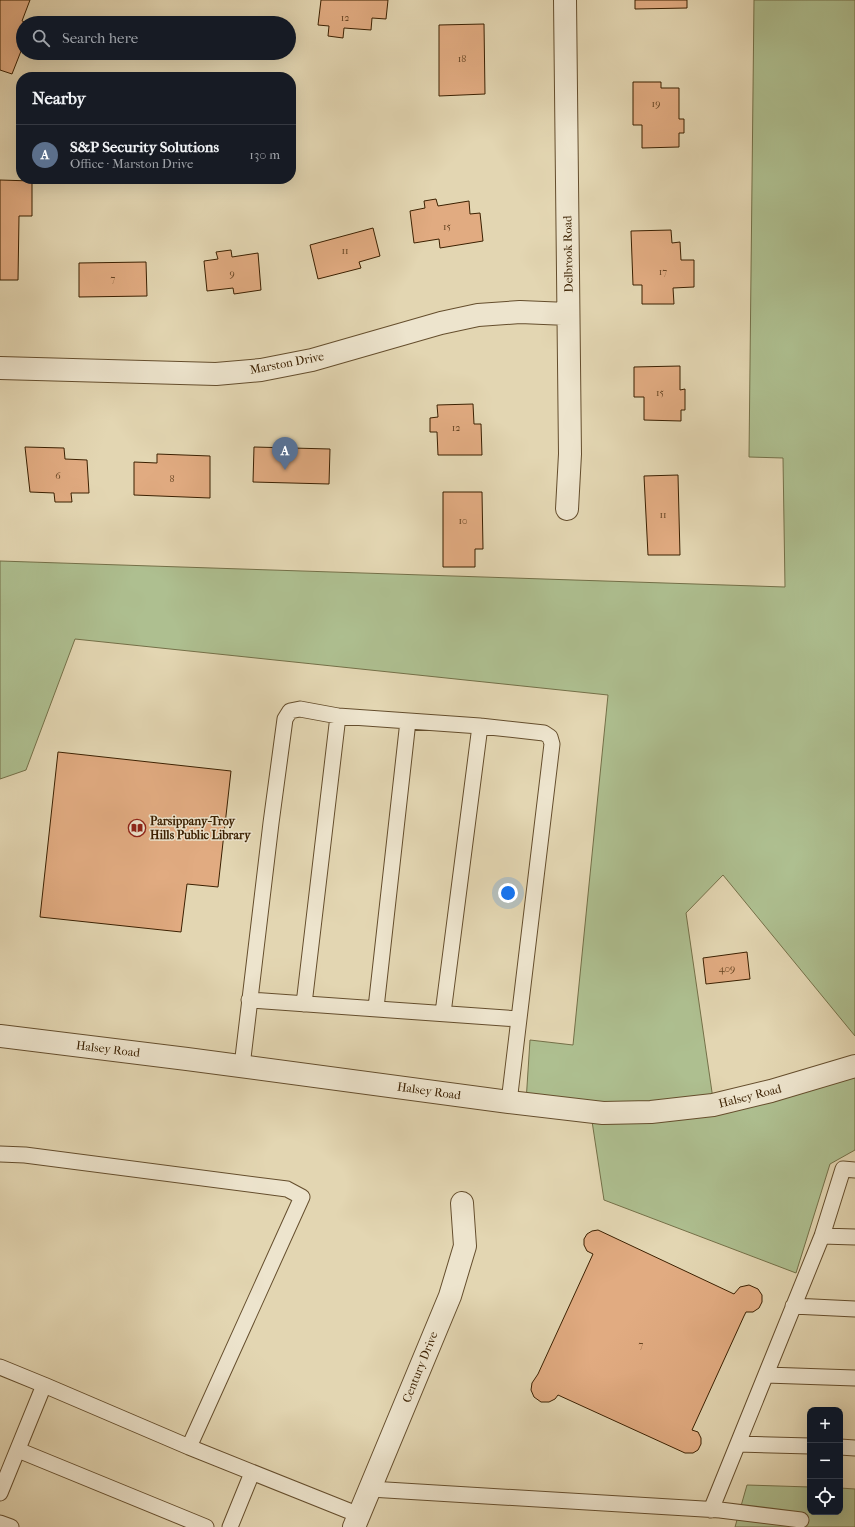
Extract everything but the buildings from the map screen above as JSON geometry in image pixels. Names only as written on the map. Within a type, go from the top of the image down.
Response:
[{"type":"street","name":"Delbrook Road","points":[[565,0],[570,454],[567,509]]},
{"type":"street","name":"Marston Drive","points":[[0,368],[216,374],[261,370],[312,360],[441,323],[478,315],[520,312],[568,314]]},
{"type":"street","name":"Halsey Road","points":[[0,1036],[603,1113],[651,1112],[713,1105],[771,1091],[855,1066]]},
{"type":"street","name":"Century Drive","points":[[357,1521],[450,1296],[465,1246],[462,1203]]},
{"type":"lane","points":[[242,1066],[285,719],[290,711],[293,709],[309,710],[338,716],[480,726],[548,734],[552,744],[509,1102]]},
{"type":"lane","points":[[304,1004],[338,716]]},
{"type":"lane","points":[[376,1008],[408,721]]},
{"type":"lane","points":[[443,1013],[480,726]]},
{"type":"lane","points":[[249,1000],[519,1019]]},
{"type":"lane","points":[[0,1154],[25,1155],[287,1189],[302,1197],[189,1447]]},
{"type":"lane","points":[[711,1510],[822,1236],[842,1169],[855,1170]]},
{"type":"lane","points":[[822,1236],[855,1237]]},
{"type":"lane","points":[[793,1306],[855,1309]]},
{"type":"lane","points":[[0,1367],[252,1473],[357,1521]]},
{"type":"lane","points":[[766,1375],[855,1378]]},
{"type":"lane","points":[[0,1493],[44,1385]]},
{"type":"lane","points":[[738,1444],[807,1446]]},
{"type":"lane","points":[[843,1447],[855,1448]]},
{"type":"lane","points":[[18,1450],[206,1527]]},
{"type":"lane","points":[[230,1527],[252,1473]]},
{"type":"lane","points":[[370,1489],[711,1510],[802,1520]]},
{"type":"lane","points":[[0,1522],[11,1527]]},
{"type":"green space","points":[[754,0],[855,0],[855,1036],[723,875],[686,913],[714,1106],[855,1062],[855,1150],[830,1164],[796,1273],[604,1200],[590,1108],[526,1102],[530,1040],[573,1045],[608,695],[75,639],[26,770],[0,779],[0,561],[785,587],[783,458],[749,457]]},
{"type":"green space","points":[[747,1485],[807,1487],[807,1515],[843,1515],[843,1488],[855,1489],[855,1527],[735,1527]]},
{"type":"place","name":"S&P Security Solutions","points":[[285,470]]},
{"type":"place","name":"Parsippany-Troy Hills Public Library","points":[[137,828]]}]
